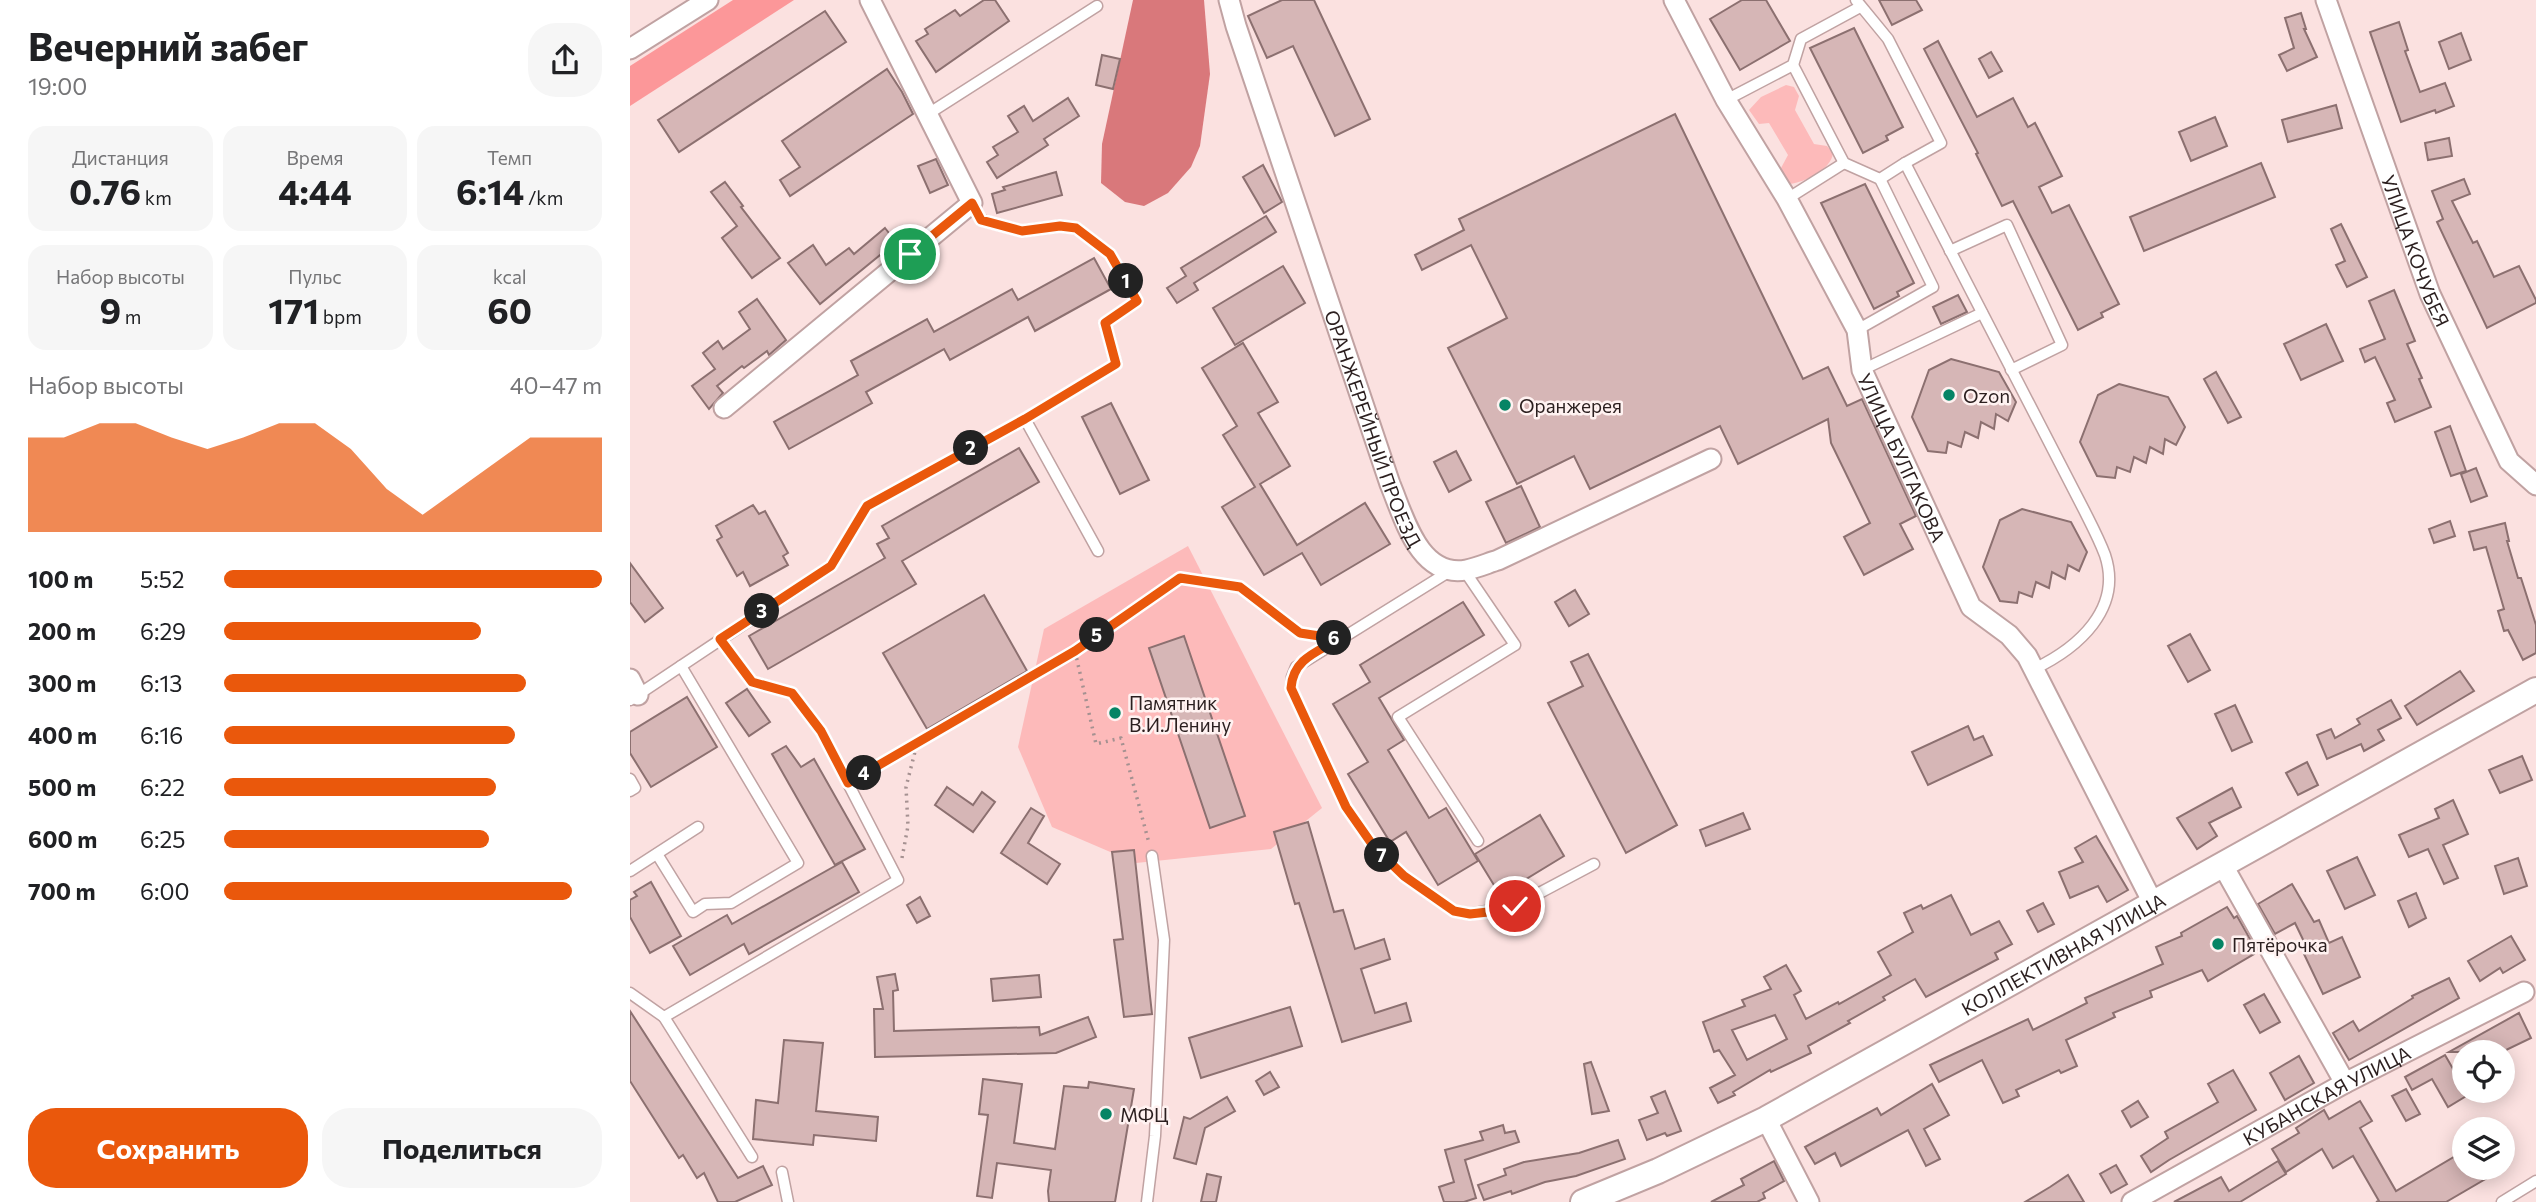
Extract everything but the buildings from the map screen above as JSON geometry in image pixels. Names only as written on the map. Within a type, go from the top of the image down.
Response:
[{"type":"street","points":[[630,49],[708,0]]},
{"type":"street","points":[[724,408],[972,203],[870,0]]},
{"type":"street","name":"ОРАНЖЕРЕЙНЫЙ ПРОЕЗД","points":[[1229,0],[1390,485],[1417,547],[1439,566],[1459,570]]},
{"type":"street","name":"УЛИЦА БУЛГАКОВА","points":[[1674,0],[1726,100],[1787,198],[1857,330],[1862,370],[1971,607],[2009,635],[2027,656],[2153,903]]},
{"type":"street","name":"УЛИЦА КОЧУБЕЯ","points":[[2326,0],[2430,294],[2509,461],[2536,485]]},
{"type":"street","points":[[1459,570],[1498,560],[1711,459]]},
{"type":"street","name":"КОЛЛЕКТИВНАЯ УЛИЦА","points":[[1583,1202],[1658,1171],[1766,1119],[2536,690]]},
{"type":"street","points":[[2222,864],[2345,1083]]},
{"type":"street","name":"КУБАНСКАЯ УЛИЦА","points":[[2132,1202],[2345,1083],[2524,992]]},
{"type":"street","points":[[1766,1119],[1809,1202]]},
{"type":"lane","points":[[1857,330],[1933,287],[1880,179],[1844,163],[1793,65],[1801,39],[1858,3],[1888,39],[1941,143],[1880,179]]},
{"type":"lane","points":[[928,114],[1097,6]]},
{"type":"lane","points":[[1726,100],[1793,65]]},
{"type":"lane","points":[[1787,198],[1844,163]]},
{"type":"lane","points":[[1905,163],[2105,556],[2108,583],[2104,603],[2093,626],[2059,657],[2034,669]]},
{"type":"lane","points":[[633,691],[681,666],[831,566],[867,506],[1025,419],[1116,364],[1105,323],[1137,301],[1110,254],[1076,228],[1060,226],[1022,231],[981,220],[972,203]]},
{"type":"lane","points":[[1950,251],[2007,225],[2062,345],[2011,370]]},
{"type":"lane","points":[[1862,370],[1982,313]]},
{"type":"lane","points":[[1025,419],[1098,551]]},
{"type":"lane","points":[[1478,841],[1398,717],[1514,645],[1459,570],[1296,667],[1291,688],[1346,807],[1374,847],[1404,876],[1454,911],[1470,914],[1515,906],[1594,864]]},
{"type":"lane","points":[[664,1017],[898,880],[821,731],[792,693],[752,682],[720,639]]},
{"type":"lane","points":[[657,854],[693,912],[705,904],[731,903],[798,863],[681,666]]},
{"type":"lane","points":[[630,779],[635,788],[630,791]]},
{"type":"lane","points":[[630,871],[698,827]]},
{"type":"lane","points":[[1147,1202],[1155,1136],[1164,940],[1152,856]]},
{"type":"lane","points":[[630,993],[664,1017],[752,1157]]},
{"type":"lane","points":[[782,1172],[788,1202]]},
{"type":"lane","points":[[2502,1202],[2536,1181]]},
{"type":"path","points":[[848,783],[1075,651],[1180,578],[1240,587],[1300,633],[1339,639]]},
{"type":"path","points":[[1075,651],[1096,744],[1121,738],[1152,856]]},
{"type":"path","points":[[898,880],[908,826],[906,787],[918,740]]},
{"type":"shaded area","points":[[733,0],[794,0],[630,106],[630,66]]},
{"type":"shaded area","points":[[1133,0],[1204,0],[1210,74],[1200,146],[1191,167],[1168,193],[1144,206],[1125,202],[1101,183],[1102,144]]},
{"type":"shaded area","points":[[1786,85],[1794,87],[1799,96],[1795,110],[1814,144],[1827,146],[1833,153],[1828,165],[1822,170],[1810,178],[1790,184],[1781,168],[1788,155],[1769,123],[1759,124],[1749,110],[1761,97]]},
{"type":"shaded area","points":[[1188,546],[1322,808],[1271,849],[1136,863],[1052,827],[1018,747],[1044,629]]},
{"type":"place","name":"Ozon","points":[[1949,395]]},
{"type":"place","name":"Оранжерея","points":[[1505,405]]},
{"type":"place","name":"Памятник В.И.Ленину","points":[[1115,713]]},
{"type":"place","name":"Пятёрочка","points":[[2218,944]]},
{"type":"place","name":"МФЦ","points":[[1106,1114]]},
{"type":"route","points":[[910,254],[972,203],[981,220],[1022,231],[1060,226],[1076,228],[1110,254],[1137,301],[1105,323],[1116,364],[1025,419],[867,506],[831,566],[720,639],[752,682],[792,693],[821,731],[848,783],[1075,651],[1180,578],[1240,587],[1300,633],[1339,639],[1296,667],[1291,688],[1346,807],[1374,847],[1404,876],[1454,911],[1470,914],[1515,906]]}]
